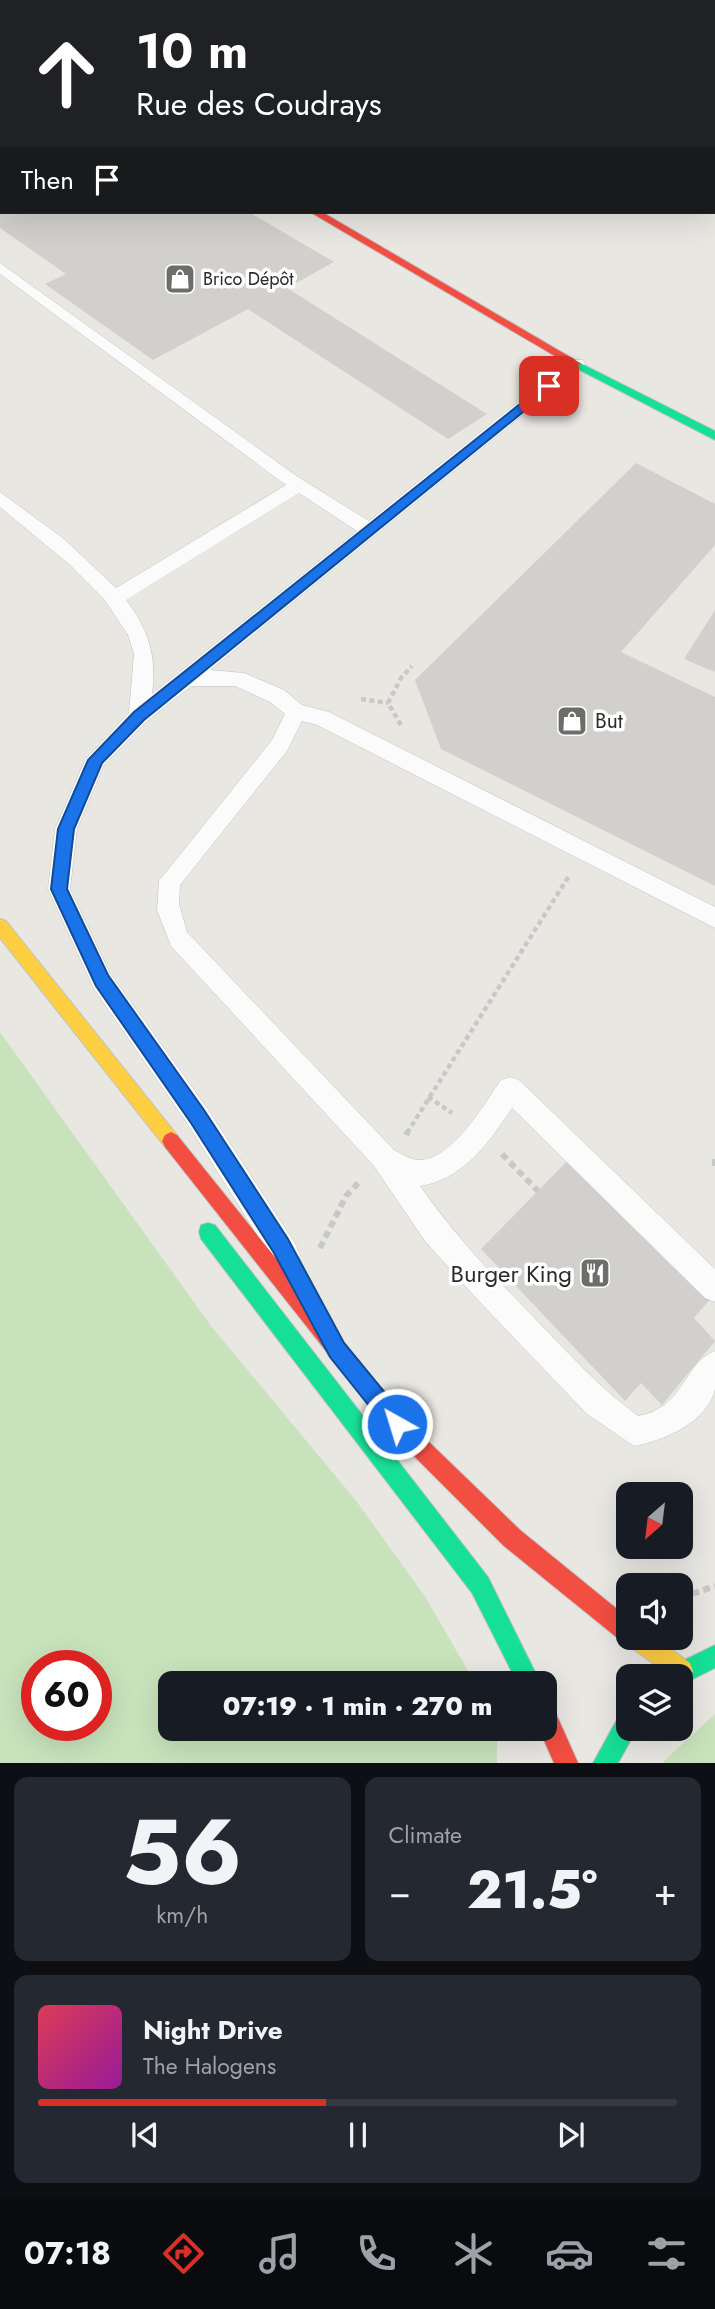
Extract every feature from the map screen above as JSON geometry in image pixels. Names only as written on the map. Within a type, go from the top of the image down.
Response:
[{"type":"main road","points":[[318,214],[577,364],[715,436]]},
{"type":"main road","points":[[0,926],[397,1424],[512,1538],[616,1622]]},
{"type":"main road","points":[[197,1218],[480,1585],[523,1671]]},
{"type":"main road","points":[[651,1650],[667,1664]]},
{"type":"main road","points":[[693,1667],[715,1656]]},
{"type":"main road","points":[[556,1741],[566,1763]]},
{"type":"main road","points":[[606,1763],[618,1741]]},
{"type":"lane","points":[[0,267],[299,485],[370,530]]},
{"type":"lane","points":[[337,1350],[281,1246],[198,1117],[102,981],[59,889],[66,829],[96,760],[139,716],[577,364]]},
{"type":"lane","points":[[113,599],[299,485]]},
{"type":"lane","points":[[0,498],[101,582],[139,636],[145,673],[139,716]]},
{"type":"lane","points":[[186,678],[237,678],[278,696],[296,712],[322,718],[715,918]]},
{"type":"lane","points":[[296,712],[280,745],[170,881],[165,898],[168,916],[179,939],[384,1158],[435,1231],[597,1404],[634,1431],[659,1429],[681,1412],[715,1364]]},
{"type":"lane","points":[[384,1158],[419,1173],[446,1167],[481,1131],[510,1089],[715,1287]]},
{"type":"path","points":[[361,699],[388,703]]},
{"type":"path","points":[[318,1253],[346,1196],[410,1131],[585,851]]},
{"type":"path","points":[[715,1159],[715,1169]]},
{"type":"path","points":[[693,1593],[715,1586]]},
{"type":"green space","points":[[0,1032],[211,1326],[357,1502],[426,1598],[468,1671],[158,1671],[158,1741],[497,1741],[497,1763],[0,1763]]},
{"type":"green space","points":[[715,1714],[715,1763],[663,1763],[686,1741],[693,1741],[693,1734]]},
{"type":"building","name":"Brico Dépôt","points":[[0,214],[252,214],[334,262],[287,288],[487,414],[448,439],[248,309],[153,360],[45,284],[66,274],[0,228]]},
{"type":"building","points":[[636,463],[715,504],[715,545],[621,652],[715,697],[715,886],[441,749],[415,680]]},
{"type":"building","points":[[715,610],[715,672],[684,659]]},
{"type":"building","name":"Burger King","points":[[568,1160],[711,1298],[694,1318],[715,1341],[662,1405],[641,1383],[625,1401],[481,1249]]},
{"type":"traffic: fast","points":[[576,364],[715,436]]},
{"type":"traffic: fast","points":[[208,1232],[480,1585],[523,1671]]},
{"type":"traffic: fast","points":[[693,1667],[715,1656]]},
{"type":"traffic: fast","points":[[605,1763],[617,1741]]},
{"type":"traffic: slow","points":[[0,926],[171,1141]]},
{"type":"traffic: slow","points":[[653,1650],[672,1664]]},
{"type":"traffic: jam","points":[[318,214],[576,364]]},
{"type":"traffic: jam","points":[[171,1141],[397,1425],[512,1538],[616,1622]]},
{"type":"traffic: jam","points":[[556,1741],[566,1763]]},
{"type":"place","name":"Brico Dépôt","points":[[180,279]]},
{"type":"place","name":"But","points":[[572,721]]},
{"type":"place","name":"Burger King","points":[[595,1273]]},
{"type":"route","points":[[397,1424],[337,1350],[281,1246],[198,1117],[102,981],[59,889],[66,829],[96,760],[139,716],[549,386]]}]
